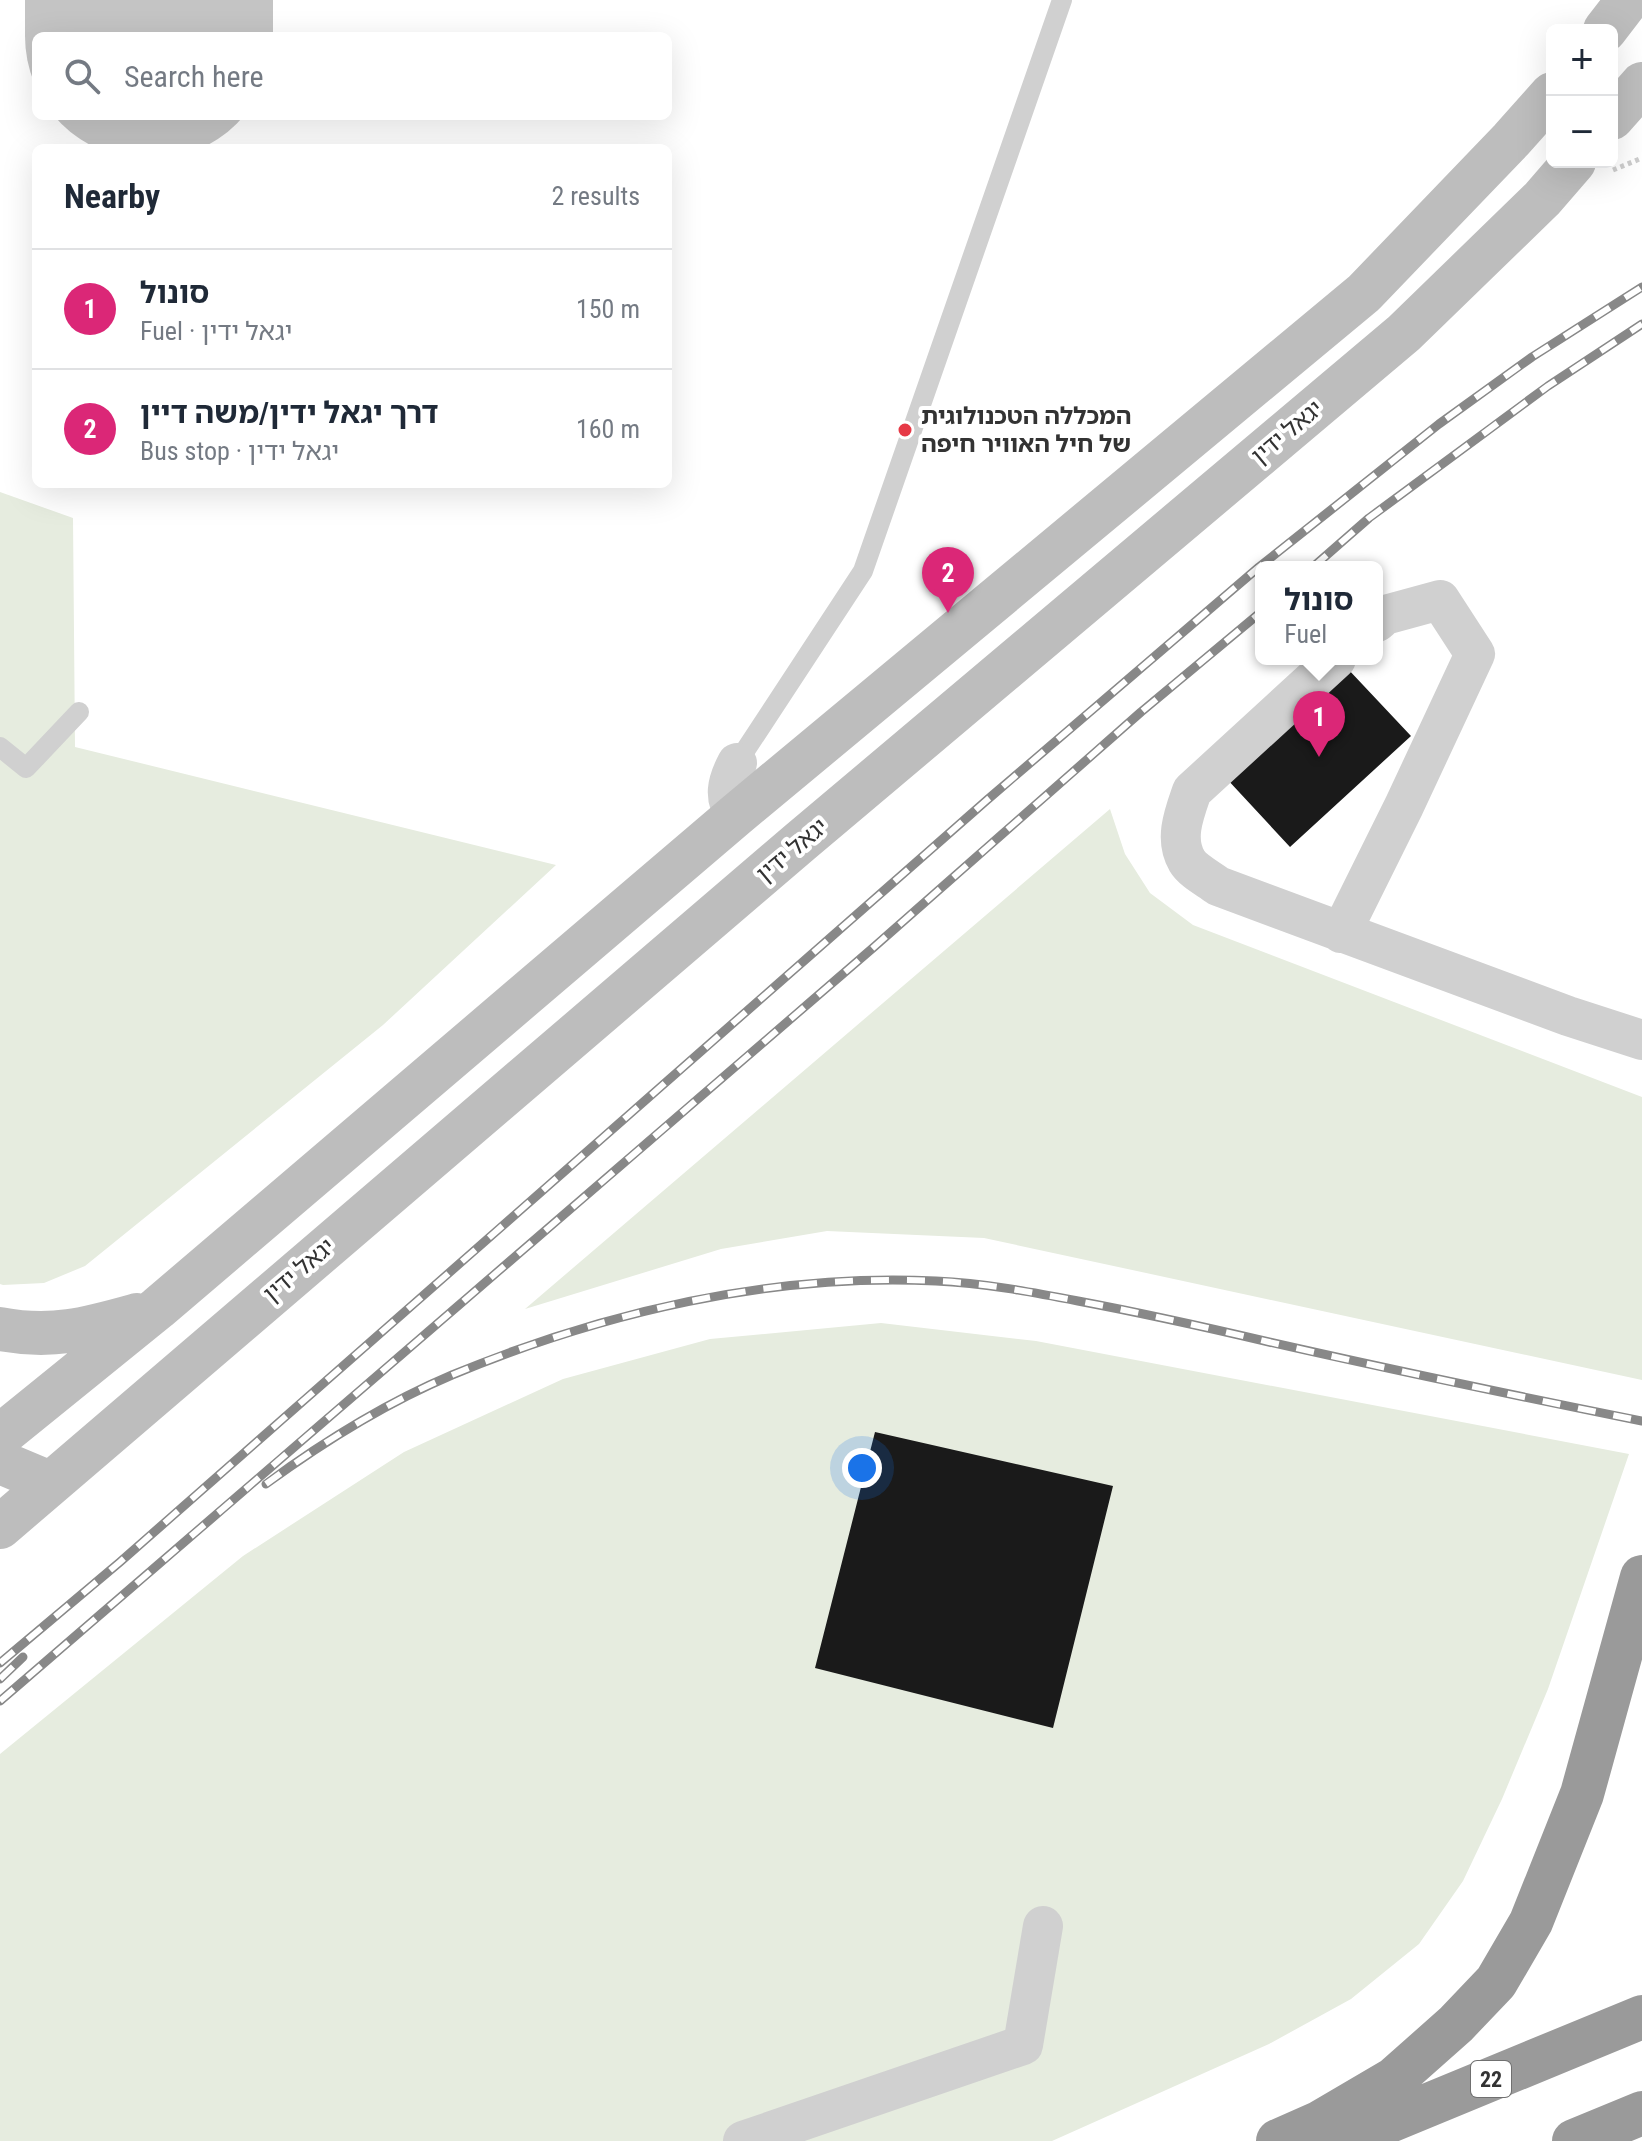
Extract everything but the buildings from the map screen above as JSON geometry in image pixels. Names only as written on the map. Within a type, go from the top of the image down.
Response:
[{"type":"highway","points":[[1278,2141],[1319,2123],[1394,2079],[1456,2024],[1496,1982],[1531,1922],[1582,1794],[1642,1577]]},
{"type":"highway","name":"22","points":[[1341,2141],[1642,2017]]},
{"type":"highway","points":[[1574,2141],[1642,2113]]},
{"type":"main road","points":[[1610,24],[1628,0]]},
{"type":"main road","points":[[1618,111],[1642,84]]},
{"type":"main road","points":[[50,1483],[6,1418],[158,1308],[736,815],[1364,293],[1550,96]]},
{"type":"main road","name":"יגאל ידין","points":[[0,1527],[800,842],[1404,333],[1542,199],[1569,168]]},
{"type":"main road","points":[[0,1329],[23,1333],[61,1333],[88,1329],[158,1308]]},
{"type":"main road","points":[[0,1462],[50,1483]]},
{"type":"street","points":[[1341,933],[1475,654],[1440,600],[1383,617]]},
{"type":"street","points":[[1329,665],[1192,791],[1180,841],[1188,863],[1218,886],[1568,1016],[1642,1040]]},
{"type":"street","points":[[736,815],[729,806],[726,794],[737,763]]},
{"type":"street","points":[[743,2141],[1023,2045],[1043,1926]]},
{"type":"lane","points":[[737,763],[863,571],[1062,0]]},
{"type":"lane","points":[[0,747],[26,768],[79,712]]},
{"type":"shaded area","points":[[0,492],[73,518],[75,747],[556,865],[383,1025],[85,1266],[44,1283],[3,1285],[0,1284]]},
{"type":"shaded area","points":[[1110,809],[1125,854],[1150,893],[1193,925],[1642,1097],[1642,1380],[984,1238],[827,1231],[721,1249],[525,1309]]},
{"type":"shaded area","points":[[881,1323],[1036,1341],[1629,1454],[1548,1689],[1502,1799],[1463,1881],[1419,1944],[1351,1999],[1269,2044],[1052,2141],[0,2141],[0,1754],[243,1556],[404,1452],[563,1379],[710,1339]]},
{"type":"runway","points":[[149,0],[149,32]]},
{"type":"railway","points":[[1267,561],[1439,424],[1532,357],[1642,287]]},
{"type":"railway","points":[[1320,561],[1369,518],[1548,386],[1642,324]]},
{"type":"railway","points":[[0,1663],[120,1562],[987,800],[1255,570]]},
{"type":"railway","points":[[0,1701],[874,947],[1141,712],[1255,617]]},
{"type":"railway","points":[[266,1484],[332,1438],[403,1398],[452,1375],[569,1333],[689,1301],[812,1283],[874,1280],[954,1282],[1043,1294],[1642,1421]]},
{"type":"railway","points":[[0,1679],[23,1657]]},
{"type":"place","name":"המכללה הטכנולוגית של חיל האוויר חיפה","points":[[905,430]]},
{"type":"place","name":"דרך יגאל ידין/משה דיין","points":[[948,613]]},
{"type":"place","name":"סונול","points":[[1319,757]]}]
